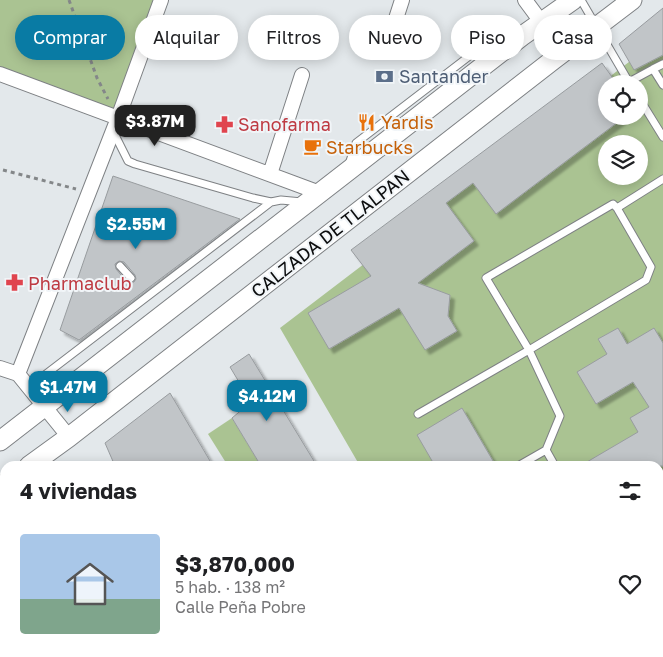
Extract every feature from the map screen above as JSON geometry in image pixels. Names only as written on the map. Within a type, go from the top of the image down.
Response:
[{"type":"main road","points":[[553,15],[573,0]]},
{"type":"main road","name":"CALZADA DE TLALPAN","points":[[612,15],[632,0]]},
{"type":"main road","points":[[0,441],[534,28]]},
{"type":"main road","name":"CALZADA DE TLALPAN","points":[[36,461],[553,60]]},
{"type":"street","points":[[18,374],[115,125],[161,0]]},
{"type":"street","points":[[397,15],[402,0]]},
{"type":"street","points":[[525,0],[536,15]]},
{"type":"street","points":[[0,74],[115,125],[270,174],[314,197]]},
{"type":"street","points":[[270,174],[302,75]]},
{"type":"street","points":[[0,368],[18,374],[69,437]]},
{"type":"lane","points":[[581,0],[590,15]]},
{"type":"lane","points":[[612,52],[625,75]]},
{"type":"lane","points":[[643,75],[663,64]]},
{"type":"lane","points":[[653,69],[663,85]]},
{"type":"lane","points":[[648,113],[663,138]]},
{"type":"lane","points":[[115,125],[128,161],[135,164],[271,202],[314,197]]},
{"type":"lane","points":[[617,208],[663,179]]},
{"type":"lane","points":[[29,387],[271,202]]},
{"type":"lane","points":[[418,414],[528,350],[646,280],[651,267],[613,204],[486,278],[528,350],[560,416],[546,450],[527,461]]},
{"type":"lane","points":[[120,266],[131,278]]},
{"type":"lane","points":[[546,450],[552,461]]},
{"type":"path","points":[[69,0],[96,78],[115,125]]},
{"type":"path","points":[[3,170],[89,193]]},
{"type":"green space","points":[[0,0],[161,0],[156,15],[135,15],[135,60],[139,60],[118,118],[0,74]]},
{"type":"green space","points":[[663,36],[663,461],[357,461],[280,328],[598,86],[598,125],[648,125],[648,75],[612,75]]},
{"type":"green space","points":[[232,418],[258,461],[225,461],[208,434]]},
{"type":"building","points":[[663,8],[663,55],[634,70],[619,44]]},
{"type":"building","points":[[602,63],[611,75],[598,75],[598,125],[614,125],[598,135],[598,137],[496,214],[473,183],[446,203],[474,241],[418,283],[450,295],[448,316],[457,331],[425,350],[399,308],[329,349],[308,313],[371,276],[351,250]]},
{"type":"building","points":[[113,176],[240,219],[79,340],[60,330]],"holes":[[[119,261],[124,262],[135,275],[136,279],[134,282],[127,282],[116,269],[115,264]]]},
{"type":"building","points":[[618,328],[627,344],[654,328],[663,343],[663,461],[589,461],[638,432],[630,418],[649,407],[633,382],[596,404],[577,372],[607,354],[598,339]]},
{"type":"building","points":[[249,354],[314,461],[258,461],[232,418],[251,402],[230,367]]},
{"type":"building","points":[[170,393],[210,461],[113,461],[105,443]]},
{"type":"building","points":[[462,408],[493,461],[432,461],[417,435]]},
{"type":"place","name":"Santander","points":[[385,76]]},
{"type":"place","name":"Yardis","points":[[367,122]]},
{"type":"place","name":"Sanofarma","points":[[224,124]]},
{"type":"place","name":"Starbucks","points":[[312,147]]},
{"type":"place","name":"Pharmaclub","points":[[14,283]]}]
